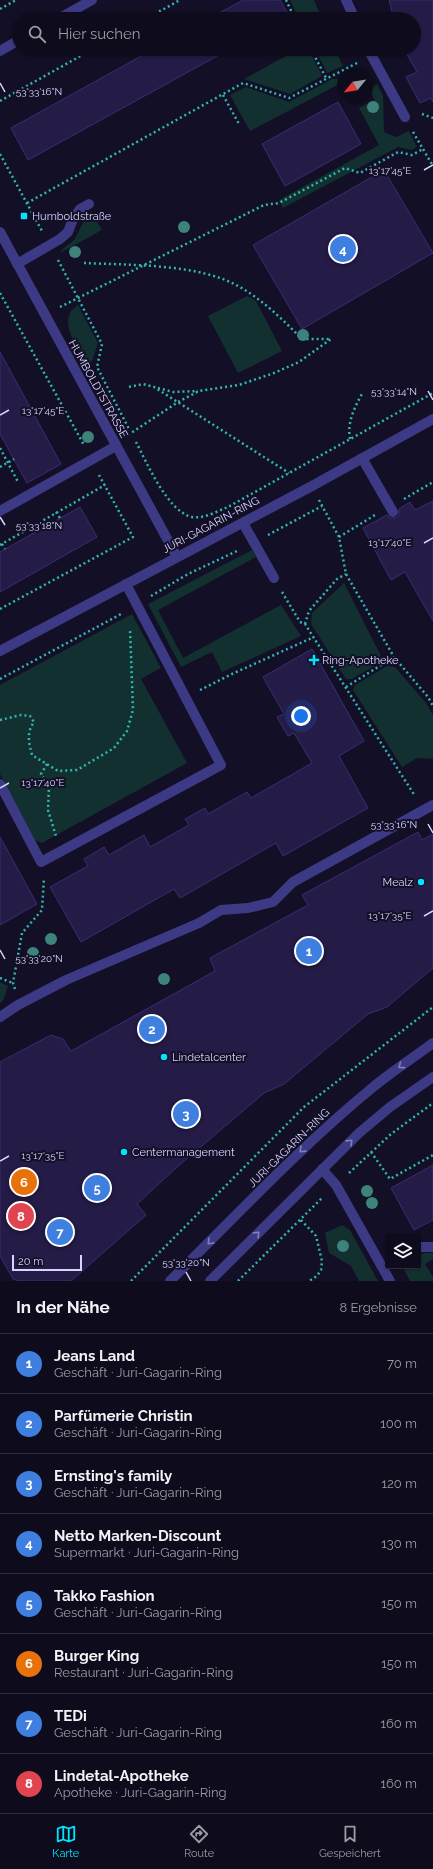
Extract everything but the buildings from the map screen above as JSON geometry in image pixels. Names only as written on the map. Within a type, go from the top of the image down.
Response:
[{"type":"street","points":[[71,12],[92,0]]},
{"type":"street","points":[[346,0],[352,12]]},
{"type":"street","points":[[0,51],[12,44]]},
{"type":"street","points":[[372,56],[406,117]]},
{"type":"street","points":[[17,264],[50,245],[68,232],[73,219],[80,209],[89,204]]},
{"type":"street","name":"HUMBOLDTSTRASSE","points":[[0,232],[177,557]]},
{"type":"street","name":"JURI-GAGARIN-RING","points":[[0,651],[312,486],[433,419]]},
{"type":"street","points":[[0,511],[116,446]]},
{"type":"street","points":[[362,458],[393,512]]},
{"type":"street","points":[[243,522],[253,543],[274,578]]},
{"type":"street","points":[[0,784],[41,862],[221,765],[185,698],[132,607],[126,584]]},
{"type":"street","points":[[0,1017],[18,1005],[66,980],[199,923],[221,910],[248,908],[273,902],[293,882],[429,807]]},
{"type":"street","name":"JURI-GAGARIN-RING","points":[[170,1281],[338,1117],[373,1087],[433,1043]]},
{"type":"street","points":[[210,1281],[359,1133],[390,1107],[433,1077]]},
{"type":"street","points":[[322,1169],[336,1185],[385,1265]]},
{"type":"street","points":[[421,1247],[433,1247]]},
{"type":"street","points":[[386,1269],[390,1281]]},
{"type":"path","points":[[0,9],[16,0]]},
{"type":"path","points":[[159,12],[180,0]]},
{"type":"path","points":[[286,0],[292,12]]},
{"type":"path","points":[[0,101],[80,56]]},
{"type":"path","points":[[315,56],[326,78]]},
{"type":"path","points":[[26,203],[244,83],[289,98],[363,56]]},
{"type":"path","points":[[223,94],[239,124]]},
{"type":"path","points":[[406,117],[433,166]]},
{"type":"path","points":[[45,316],[78,297],[264,205],[279,203],[345,168],[360,173],[398,152],[412,155],[423,149]]},
{"type":"path","points":[[0,154],[102,344],[97,367],[163,492],[180,512],[192,517],[205,516],[228,507],[433,393]]},
{"type":"path","points":[[84,262],[189,270],[220,278],[250,294],[273,309],[302,339],[331,339],[299,362],[274,373],[238,385],[199,391],[173,392],[143,384],[129,387]]},
{"type":"path","points":[[0,293],[84,446]]},
{"type":"path","points":[[154,387],[290,473]]},
{"type":"path","points":[[116,446],[131,433],[178,402],[199,391]]},
{"type":"path","points":[[350,439],[348,432],[354,409],[362,394]]},
{"type":"path","points":[[0,448],[19,483]]},
{"type":"path","points":[[0,467],[14,459]]},
{"type":"path","points":[[301,466],[339,537],[346,574],[394,658],[428,697],[433,706]]},
{"type":"path","points":[[0,609],[133,537],[105,485],[1,544],[5,550]]},
{"type":"path","points":[[0,679],[132,607],[188,574],[253,543],[322,506]]},
{"type":"path","points":[[56,512],[60,518]]},
{"type":"path","points":[[306,624],[309,611],[337,579],[346,574]]},
{"type":"path","points":[[274,578],[300,622],[306,624],[346,687],[429,807]]},
{"type":"path","points":[[0,720],[21,714],[30,716],[34,722],[30,728],[28,741],[32,755],[58,771],[77,770],[114,748],[127,731],[133,710],[132,607]]},
{"type":"path","points":[[185,698],[232,674],[314,637]]},
{"type":"path","points":[[346,687],[394,658]]},
{"type":"path","points":[[47,764],[41,774],[49,786],[48,810],[60,852]]},
{"type":"path","points":[[18,1005],[13,983],[22,933],[42,910],[44,880],[41,862]]},
{"type":"path","points":[[0,978],[13,983]]},
{"type":"path","points":[[131,1281],[304,1107],[433,1007]]},
{"type":"path","points":[[371,1152],[390,1179],[433,1154]]},
{"type":"path","points":[[300,1220],[316,1236],[322,1261],[321,1270],[317,1276],[309,1281]]},
{"type":"green space","points":[[290,0],[314,0],[319,12],[296,12]]},
{"type":"green space","points":[[286,56],[312,56],[322,76],[290,94],[244,79]]},
{"type":"green space","points":[[318,56],[338,56],[343,66],[327,73]]},
{"type":"green space","points":[[332,79],[337,79],[337,85],[250,131],[230,95],[246,87],[289,102]]},
{"type":"green space","points":[[377,84],[383,96],[384,132],[396,137],[409,131],[417,147],[412,150],[398,147],[283,208],[279,200],[379,145],[359,108],[367,104],[373,104],[373,101],[375,100],[373,96],[373,86]]},
{"type":"green space","points":[[93,214],[102,230],[60,253],[74,240],[86,219]]},
{"type":"green space","points":[[247,296],[256,301],[282,351],[238,373],[208,316]]},
{"type":"green space","points":[[78,305],[98,343],[92,361],[87,364],[70,334],[68,326],[68,318],[71,311]]},
{"type":"green space","points":[[252,550],[256,557],[158,610],[183,658],[281,605],[301,636],[222,672],[212,652],[181,667],[148,604]]},
{"type":"green space","points":[[344,583],[381,656],[376,665],[352,679],[346,679],[311,624],[312,613]]},
{"type":"green space","points":[[132,614],[161,668],[141,679],[187,763],[42,843],[35,840],[0,774],[0,685]]},
{"type":"green space","points":[[387,666],[395,667],[426,703],[433,715],[433,759],[417,758],[402,767],[353,690],[355,685]]},
{"type":"green space","points":[[0,982],[8,986],[3,1001],[0,1003]]},
{"type":"green space","points":[[342,1225],[350,1230],[378,1281],[359,1281],[351,1266],[329,1253],[325,1233]]},
{"type":"green space","points":[[433,1253],[433,1259],[425,1264],[433,1277],[433,1281],[410,1281],[404,1269],[421,1269],[421,1254]]},
{"type":"place","name":"Humboldstraße","points":[[24,216]]},
{"type":"place","name":"Netto Marken-Discount","points":[[343,249]]},
{"type":"place","name":"Ring-Apotheke","points":[[314,660]]},
{"type":"place","name":"Mealz","points":[[421,882]]},
{"type":"place","name":"Jeans Land","points":[[309,951]]},
{"type":"place","name":"Parfümerie Christin","points":[[152,1029]]},
{"type":"place","name":"Lindetalcenter","points":[[164,1057]]},
{"type":"place","name":"Ernsting's family","points":[[186,1114]]},
{"type":"place","name":"Centermanagement","points":[[124,1152]]},
{"type":"place","name":"Burger King","points":[[24,1182]]},
{"type":"place","name":"Takko Fashion","points":[[97,1188]]},
{"type":"place","name":"Lindetal-Apotheke","points":[[21,1216]]},
{"type":"place","name":"TEDi","points":[[60,1232]]}]
